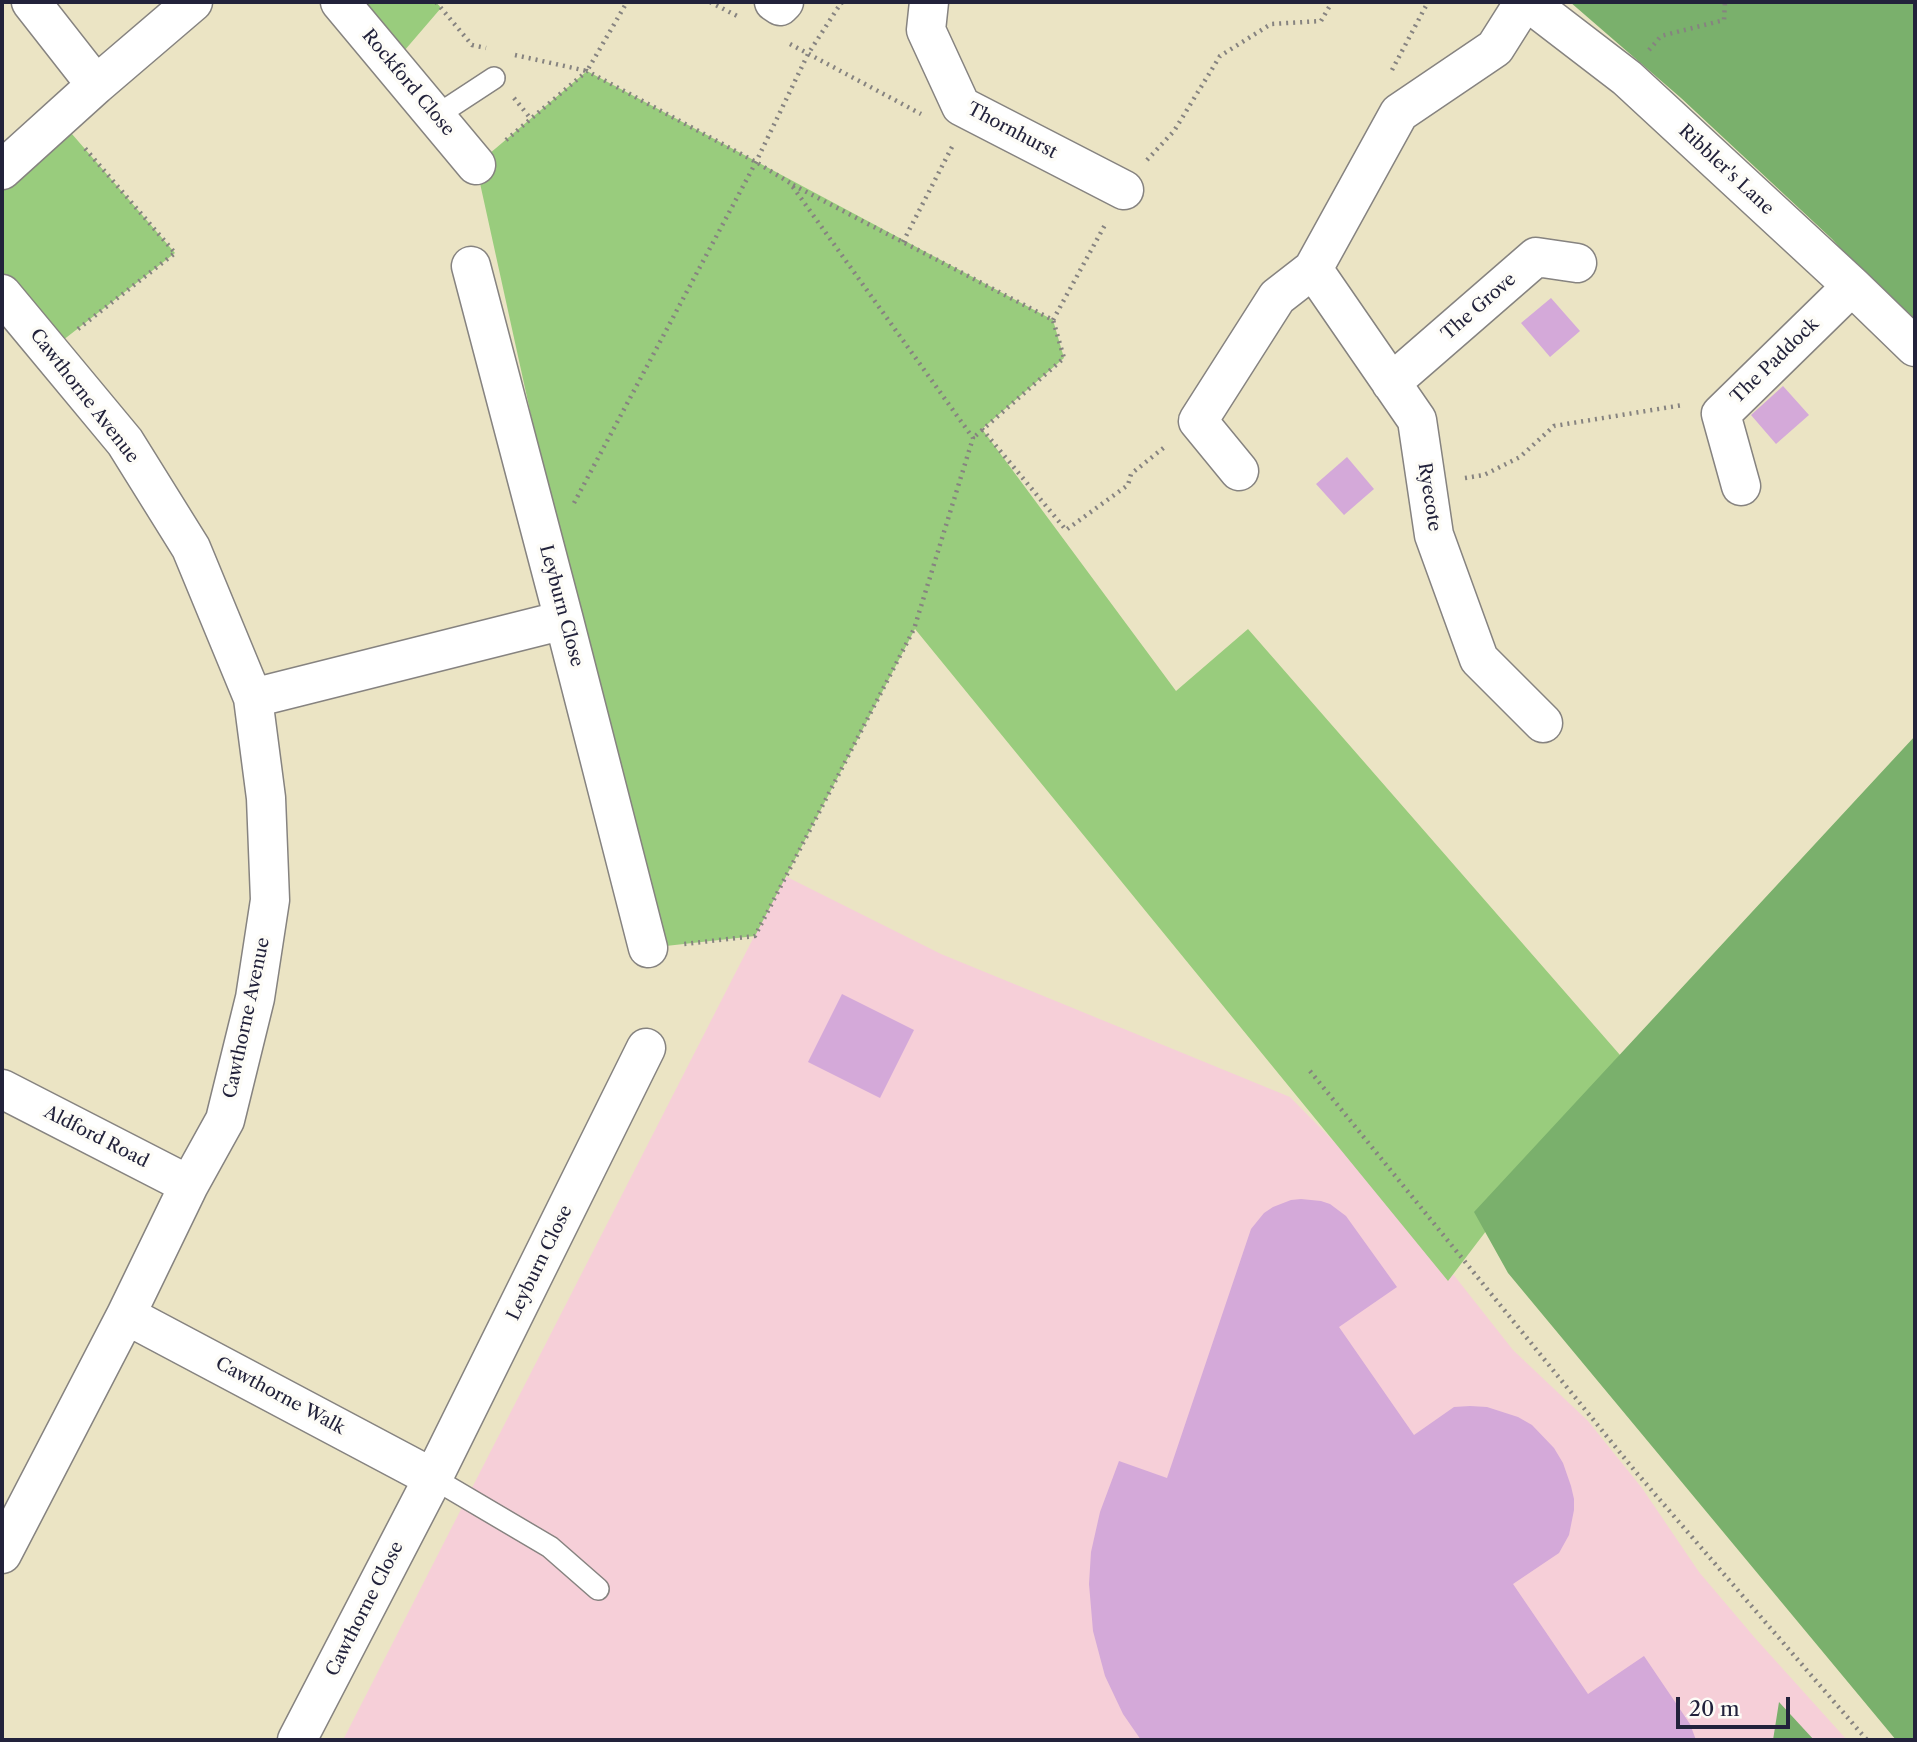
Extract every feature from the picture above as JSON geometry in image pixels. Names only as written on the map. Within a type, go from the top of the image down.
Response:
[{"type":"street","points":[[31,2],[96,85]]},
{"type":"street","points":[[2,170],[193,2]]},
{"type":"street","name":"Rockford Close","points":[[340,2],[476,165]]},
{"type":"street","points":[[760,12],[780,6],[784,2]]},
{"type":"street","name":"Thornhurst","points":[[929,2],[926,30],[961,106],[1124,190]]},
{"type":"street","points":[[1240,471],[1198,421],[1277,297],[1313,269],[1399,113],[1495,48],[1526,2]]},
{"type":"street","name":"Ribbler's Lane","points":[[1526,2],[1627,78],[1915,347]]},
{"type":"street","name":"The Grove","points":[[1391,383],[1536,257],[1577,263]]},
{"type":"street","name":"Leyburn Close","points":[[471,266],[648,948]]},
{"type":"street","name":"Ryecote","points":[[1313,269],[1416,420],[1434,535],[1479,660],[1543,723]]},
{"type":"street","name":"The Paddock","points":[[1741,486],[1721,414],[1852,286]]},
{"type":"street","name":"Cawthorne Avenue","points":[[2,294],[125,442],[191,548],[253,698],[266,798],[270,901],[256,998],[225,1120],[189,1185],[127,1315],[2,1554]]},
{"type":"street","points":[[253,698],[564,620]]},
{"type":"street","name":"Leyburn Close","points":[[433,1478],[646,1048]]},
{"type":"street","name":"Aldford Road","points":[[2,1089],[189,1185]]},
{"type":"street","name":"Cawthorne Walk","points":[[127,1315],[433,1478]]},
{"type":"street","name":"Cawthorne Close","points":[[297,1740],[433,1478]]},
{"type":"lane","points":[[436,116],[494,78]]},
{"type":"lane","points":[[433,1478],[550,1547],[598,1588]]},
{"type":"path","points":[[436,2],[472,45],[498,51]]},
{"type":"path","points":[[476,165],[587,71],[626,2]]},
{"type":"path","points":[[710,2],[760,12]]},
{"type":"path","points":[[547,553],[756,162],[808,54],[844,2]]},
{"type":"path","points":[[648,948],[755,936],[914,629],[973,438],[1064,358],[1053,320],[1132,176],[1174,131],[1220,57],[1271,24],[1321,21],[1332,2]]},
{"type":"path","points":[[1627,78],[1661,36],[1724,20],[1725,2]]},
{"type":"path","points":[[783,41],[923,116]]},
{"type":"path","points":[[510,54],[587,71],[790,183],[1053,320]]},
{"type":"path","points":[[903,242],[970,110]]},
{"type":"path","points":[[49,351],[175,253],[59,118]]},
{"type":"path","points":[[790,183],[973,438]]},
{"type":"path","points":[[1426,483],[1484,475],[1520,457],[1554,425],[1685,405],[1721,414]]},
{"type":"path","points":[[982,429],[1066,530],[1128,485],[1131,474],[1198,421]]},
{"type":"path","points":[[1310,1071],[1626,1460],[1867,1740]]},
{"type":"shaded area","points":[[785,876],[941,954],[1290,1097],[1369,1177],[1438,1255],[1513,1350],[1588,1421],[1642,1488],[1699,1572],[1847,1740],[343,1740]]},
{"type":"green space","points":[[340,2],[436,2],[441,8],[392,65]]},
{"type":"green space","points":[[1570,2],[1915,2],[1915,331],[1832,239],[1681,98]]},
{"type":"green space","points":[[587,71],[1053,320],[1064,358],[982,429],[1176,691],[1248,629],[1620,1055],[1448,1281],[915,629],[755,936],[648,948],[476,165]]},
{"type":"green space","points":[[59,119],[175,253],[49,351],[2,294],[2,170]]},
{"type":"green space","points":[[1915,736],[1915,1740],[1896,1740],[1508,1273],[1474,1212]]},
{"type":"green space","points":[[1779,1702],[1814,1740],[1773,1740]]},
{"type":"building","points":[[1551,298],[1580,331],[1550,357],[1521,323]]},
{"type":"building","points":[[1783,386],[1809,415],[1776,444],[1751,415]]},
{"type":"building","points":[[1347,457],[1374,489],[1344,515],[1316,484]]},
{"type":"building","points":[[842,994],[914,1030],[880,1098],[808,1062]]},
{"type":"building","points":[[1301,1199],[1330,1204],[1346,1216],[1397,1287],[1339,1327],[1414,1435],[1454,1407],[1487,1407],[1518,1417],[1532,1425],[1554,1448],[1563,1463],[1574,1499],[1569,1535],[1559,1553],[1513,1584],[1588,1694],[1644,1656],[1690,1724],[1696,1740],[1141,1740],[1123,1714],[1105,1676],[1093,1631],[1089,1584],[1091,1552],[1100,1512],[1119,1461],[1167,1478],[1251,1229],[1264,1213],[1273,1207]]}]
